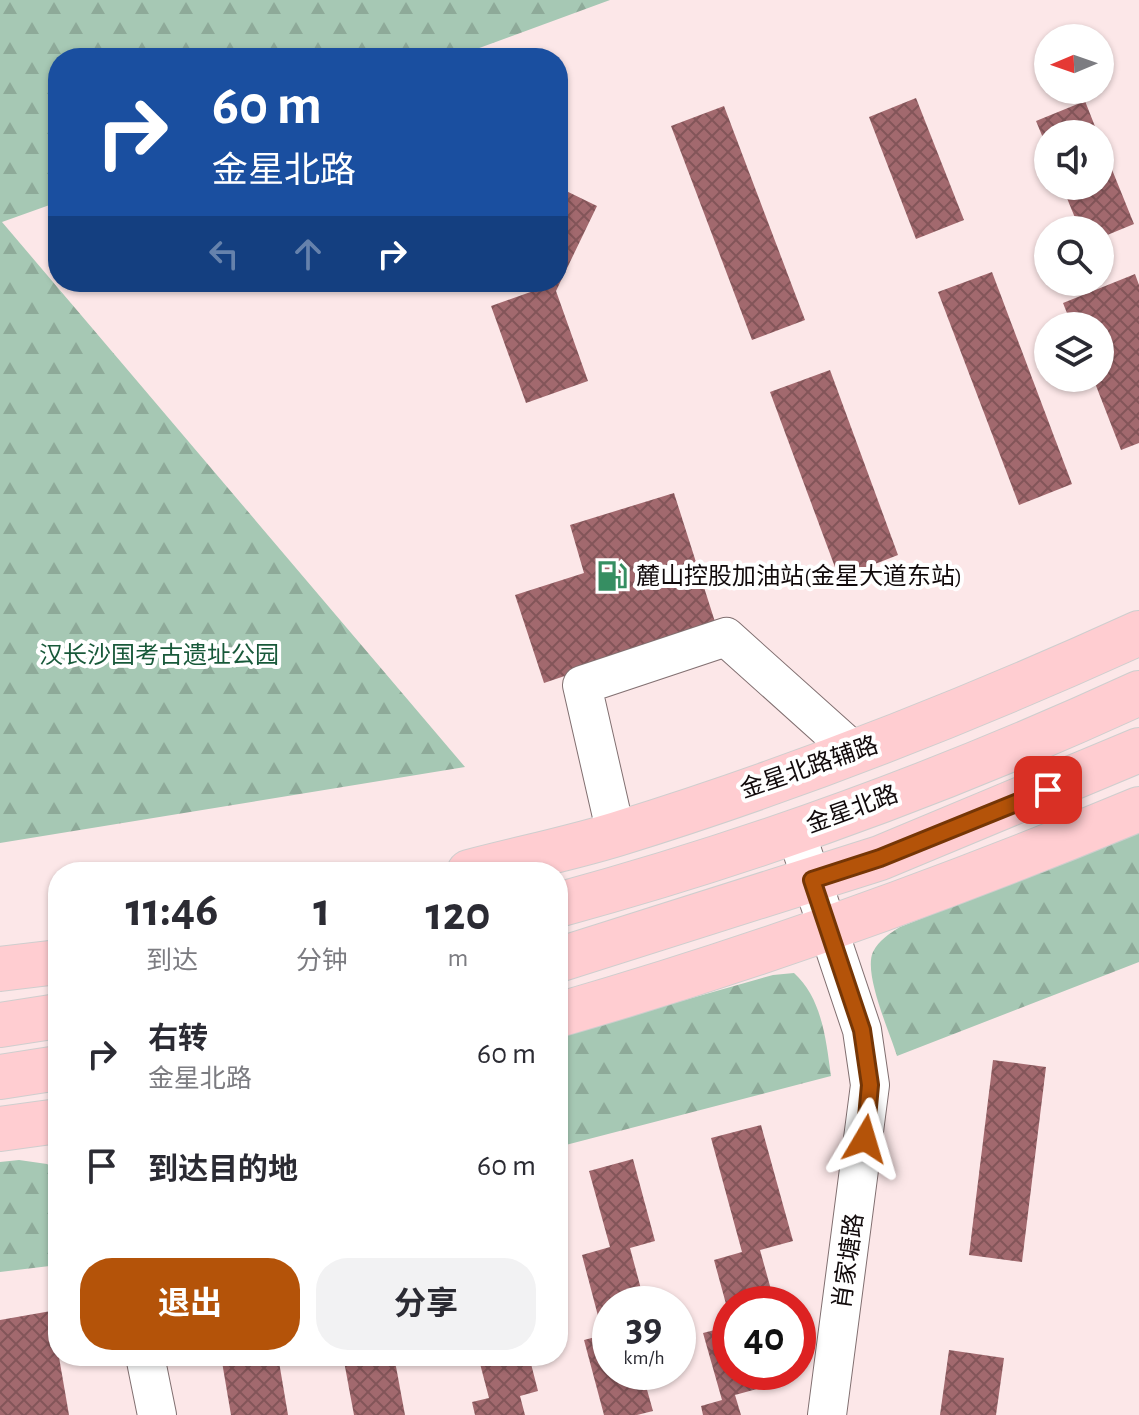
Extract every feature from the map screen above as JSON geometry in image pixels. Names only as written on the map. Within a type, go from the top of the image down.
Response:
[{"type":"main road","name":"金星北路辅路","points":[[508,862],[616,834],[853,751],[1139,633]]},
{"type":"main road","name":"金星北路","points":[[568,902],[788,833],[988,758],[1139,693]]},
{"type":"main road","points":[[568,957],[880,858],[1139,750]]},
{"type":"main road","points":[[568,1012],[822,932],[972,879],[1139,809]]},
{"type":"main road","points":[[0,969],[48,963]]},
{"type":"main road","points":[[0,1025],[48,1018]]},
{"type":"main road","points":[[0,1077],[48,1070]]},
{"type":"street","points":[[616,834],[582,685],[726,637],[853,751]]},
{"type":"street","name":"肖家塘路","points":[[788,833],[822,932],[862,1030],[870,1085],[827,1415]]},
{"type":"street","name":"肖家塘路","points":[[811,1415],[853,1108],[848,1035],[822,932]]},
{"type":"street","points":[[131,1366],[140,1415]]},
{"type":"street","points":[[147,1366],[157,1415]]},
{"type":"green space","name":"汉长沙国考古遗址公园","points":[[0,0],[610,0],[479,48],[48,48],[48,206],[2,222],[48,276],[48,292],[61,292],[465,767],[0,843]]},
{"type":"green space","points":[[1139,833],[1139,962],[897,1056],[872,974],[873,952],[881,941],[900,927]]},
{"type":"green space","points":[[794,973],[811,995],[824,1034],[831,1076],[568,1144],[568,1033],[773,975]]},
{"type":"green space","points":[[19,1160],[48,1165],[48,1266],[0,1272],[0,1162]]},
{"type":"building","points":[[916,98],[964,220],[916,239],[869,117]]},
{"type":"building","points":[[1078,104],[1086,104],[1092,120],[1038,120]]},
{"type":"building","points":[[724,106],[805,320],[752,340],[671,126]]},
{"type":"building","points":[[1114,175],[1134,224],[1114,232],[1114,216],[1074,216],[1068,200],[1114,200]]},
{"type":"building","points":[[568,192],[597,206],[568,266]]},
{"type":"building","points":[[992,272],[1034,383],[1034,392],[1037,392],[1072,484],[1019,505],[938,292]]},
{"type":"building","points":[[1135,274],[1139,285],[1139,443],[1121,450],[1098,392],[1114,392],[1114,312],[1067,312],[1063,303],[1080,296],[1114,296],[1114,282]]},
{"type":"building","points":[[531,292],[556,292],[588,381],[526,403],[491,306]]},
{"type":"building","points":[[830,370],[898,555],[839,578],[770,392]]},
{"type":"building","points":[[674,493],[716,625],[544,683],[515,595],[584,573],[570,525]]},
{"type":"building","points":[[993,1060],[1046,1067],[1022,1262],[969,1255]]},
{"type":"building","points":[[761,1125],[793,1241],[760,1250],[770,1286],[721,1286],[714,1260],[742,1252],[711,1138]]},
{"type":"building","points":[[633,1159],[655,1241],[630,1248],[640,1286],[592,1286],[592,1293],[582,1255],[610,1247],[589,1171]]},
{"type":"building","points":[[48,1312],[48,1366],[61,1366],[69,1415],[0,1415],[0,1320]]},
{"type":"building","points":[[712,1331],[712,1365],[703,1333]]},
{"type":"building","points":[[592,1338],[592,1370],[584,1340]]},
{"type":"building","points":[[949,1350],[1004,1358],[996,1415],[940,1415]]},
{"type":"building","points":[[223,1366],[280,1366],[288,1415],[231,1415]]},
{"type":"building","points":[[345,1366],[396,1366],[405,1415],[354,1415]]},
{"type":"building","points":[[481,1366],[532,1366],[538,1391],[520,1396],[525,1415],[475,1415],[472,1402],[489,1398]]},
{"type":"building","points":[[597,1390],[647,1390],[653,1411],[637,1415],[604,1415]]},
{"type":"building","points":[[719,1390],[753,1390],[735,1395],[741,1415],[703,1415],[701,1406],[722,1400]]},
{"type":"place","name":"麓山控股加油站(金星大道东站)","points":[[612,576]]},
{"type":"route","points":[[865,1139],[870,1085],[868,1059],[862,1030],[812,880],[880,858],[1048,790]]}]
